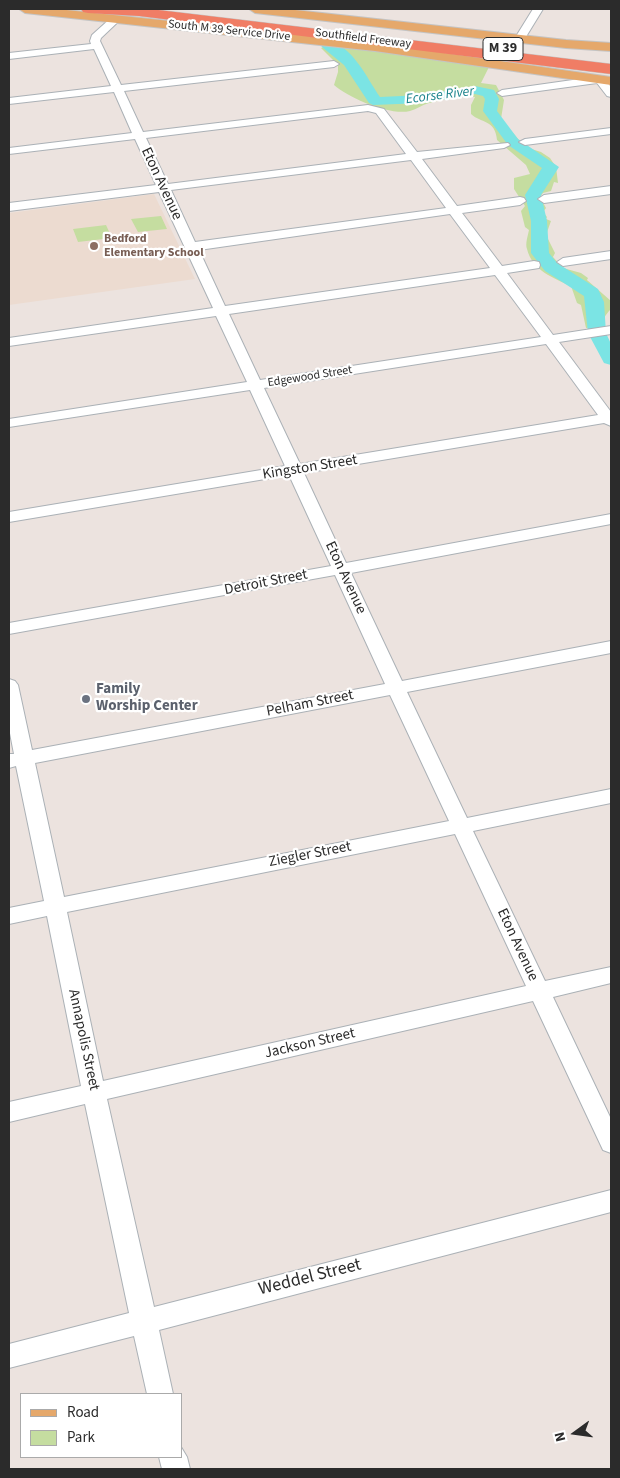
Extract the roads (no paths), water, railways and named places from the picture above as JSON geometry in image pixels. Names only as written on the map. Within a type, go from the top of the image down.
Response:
[{"type":"highway","points":[[88,9],[208,20]]},
{"type":"highway","name":"Southfield Freeway","points":[[174,9],[611,62]]},
{"type":"highway","name":"Southfield Freeway","points":[[116,14],[208,20],[536,60],[553,66],[609,76]]},
{"type":"highway","points":[[394,35],[611,53]]},
{"type":"main road","name":"South M 39 Service Drive","points":[[25,9],[116,14],[609,76]]},
{"type":"main road","points":[[255,9],[282,12],[318,12],[520,38],[611,47]]},
{"type":"street","points":[[520,38],[538,9]]},
{"type":"street","points":[[9,56],[97,46],[96,37],[116,14]]},
{"type":"street","name":"Eton Avenue","points":[[97,46],[396,688],[611,1143]]},
{"type":"street","points":[[9,101],[334,64]]},
{"type":"street","points":[[502,93],[609,76]]},
{"type":"street","points":[[609,76],[603,86],[611,94]]},
{"type":"street","points":[[9,151],[374,108],[380,110],[497,271],[610,419]]},
{"type":"street","points":[[525,142],[611,131]]},
{"type":"street","points":[[9,207],[504,145]]},
{"type":"street","points":[[544,199],[611,190]]},
{"type":"street","points":[[190,246],[520,201]]},
{"type":"street","points":[[563,262],[611,255]]},
{"type":"street","points":[[9,342],[534,265]]},
{"type":"street","name":"Edgewood Street","points":[[9,423],[610,330]]},
{"type":"street","name":"Kingston Street","points":[[9,517],[610,419]]},
{"type":"street","name":"Detroit Street","points":[[9,628],[197,596],[611,519]]},
{"type":"street","name":"Pelham Street","points":[[16,760],[611,647]]},
{"type":"street","name":"Annapolis Street","points":[[9,685],[16,760],[55,907],[160,1393]]},
{"type":"street","name":"Ziegler Street","points":[[9,916],[611,796]]},
{"type":"street","name":"Jackson Street","points":[[9,1112],[611,975]]},
{"type":"street","name":"Weddel Street","points":[[9,1356],[611,1201]]},
{"type":"waterway","name":"Ecorse River","points":[[327,44],[343,55],[360,75],[374,100],[378,102],[423,99],[475,90],[489,93],[492,99],[490,111],[513,142],[551,167],[533,195],[539,221],[540,253],[551,267],[592,293],[595,302],[597,333],[611,359]]},
{"type":"place","name":"Bedford Elementary School","points":[[94,246]]},
{"type":"place","name":"Family Worship Center","points":[[86,699]]}]
